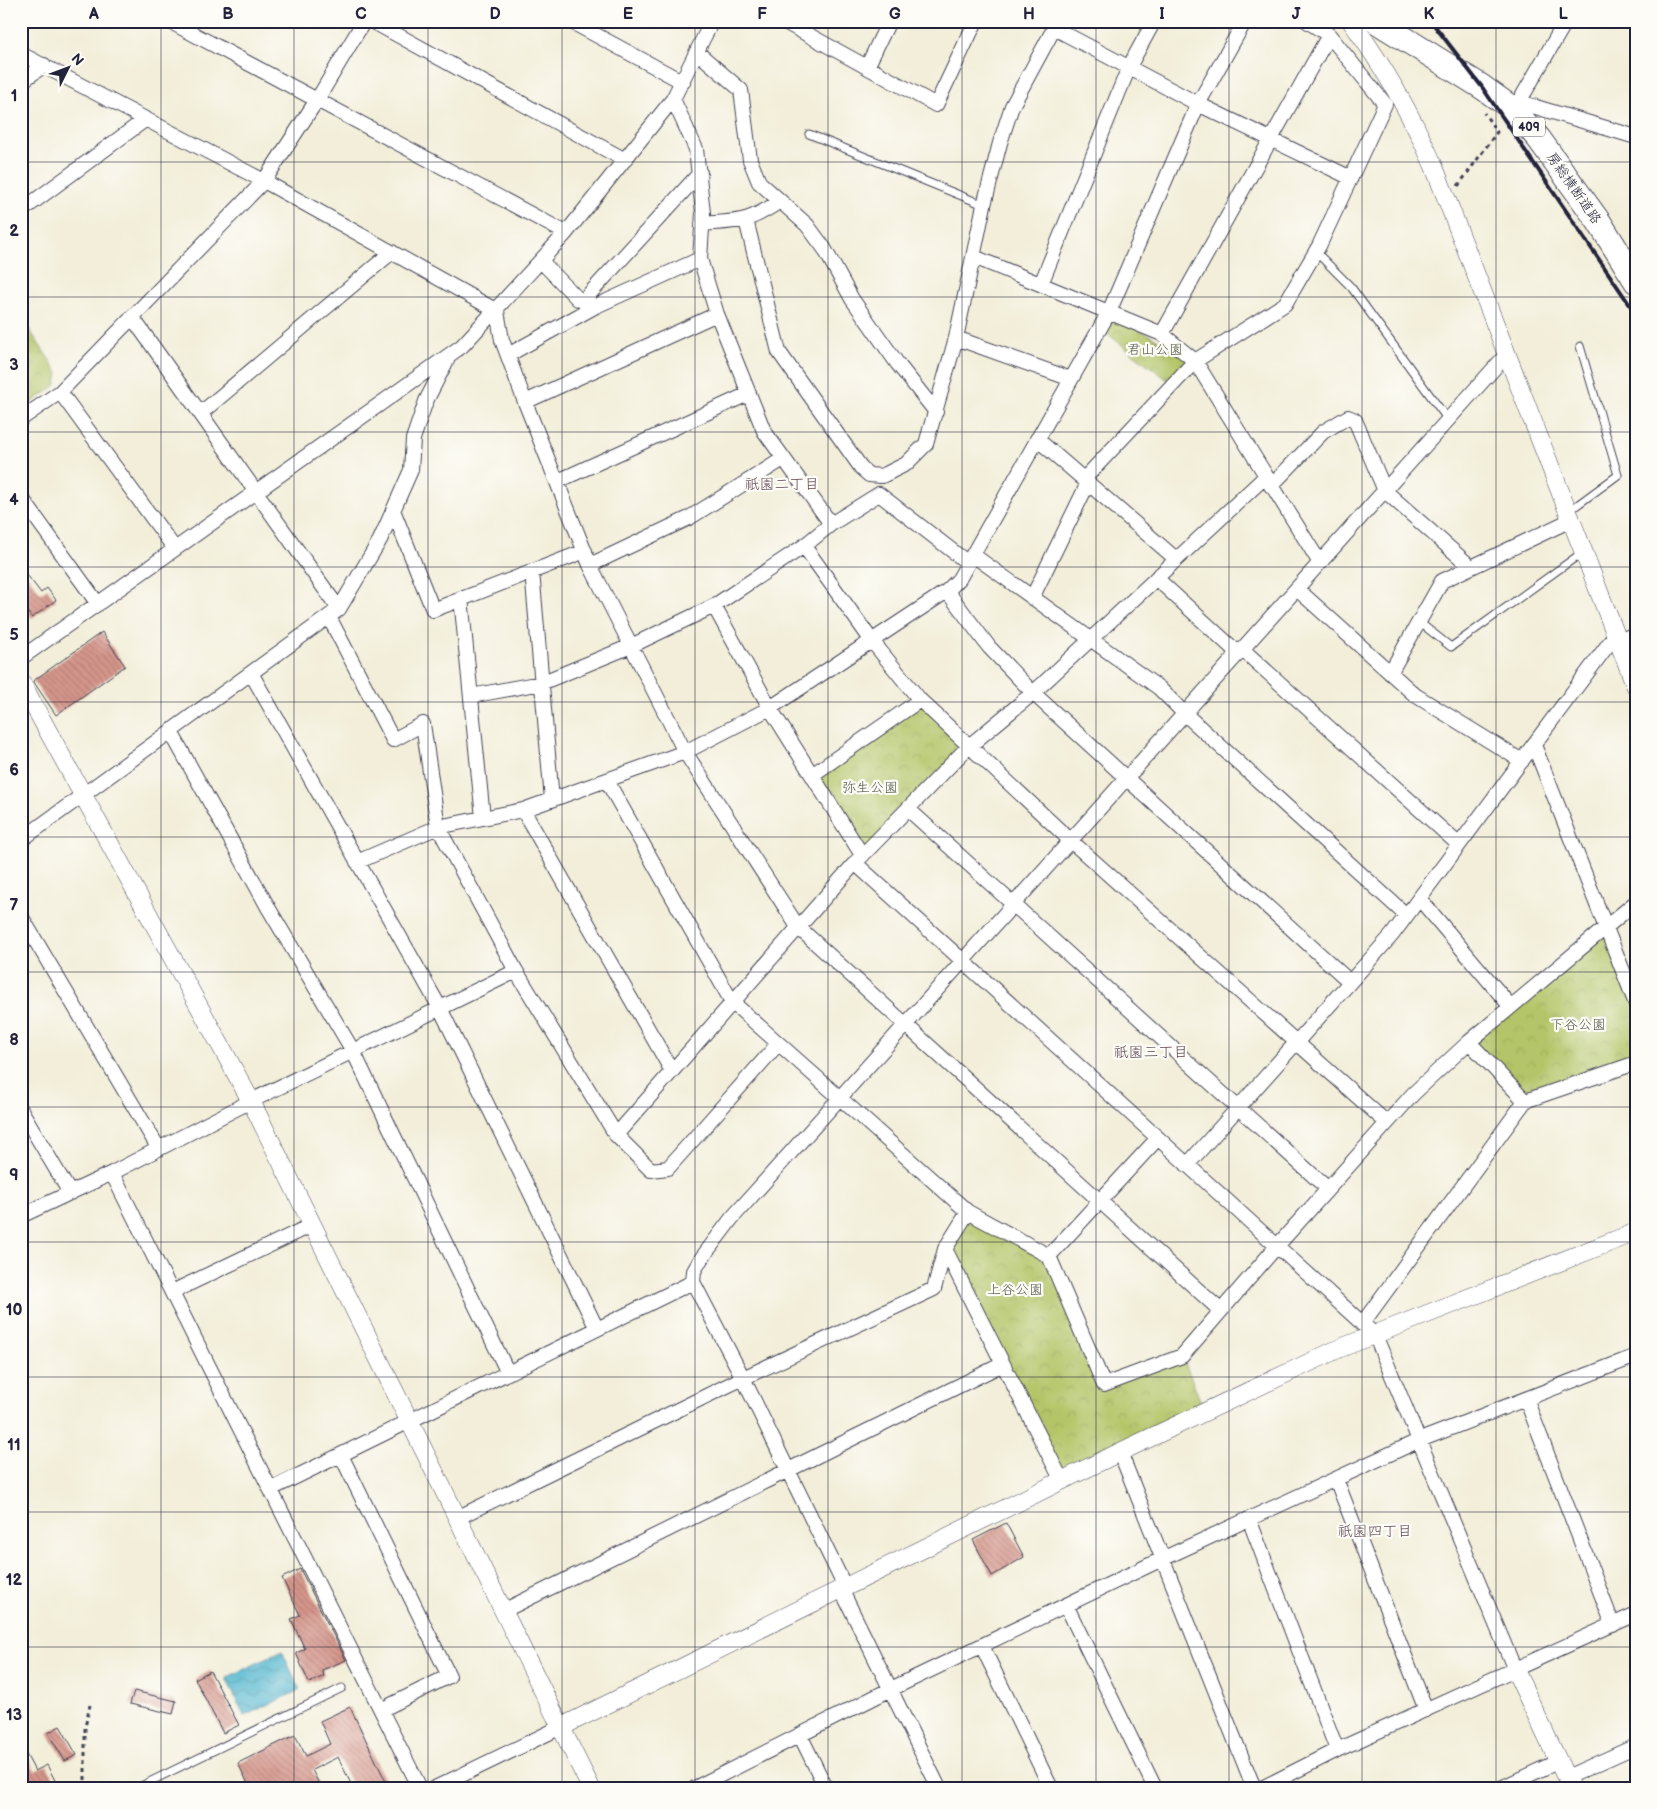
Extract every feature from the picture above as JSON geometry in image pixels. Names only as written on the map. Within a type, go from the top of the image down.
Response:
[{"type":"highway","name":"房総横断道路","points":[[1376,21],[1516,106],[1636,281]]},
{"type":"street","points":[[169,21],[566,233]]},
{"type":"street","points":[[21,419],[60,392],[264,181],[318,100],[364,21]]},
{"type":"street","points":[[372,21],[625,160]]},
{"type":"street","points":[[570,21],[683,82]]},
{"type":"street","points":[[21,658],[462,346],[497,311],[566,233],[673,99],[712,21]]},
{"type":"street","points":[[783,21],[798,25],[867,67],[936,105],[976,21]]},
{"type":"street","points":[[867,67],[889,21]]},
{"type":"street","points":[[1041,284],[1129,67],[1154,21]]},
{"type":"street","points":[[357,862],[438,827],[523,810],[685,752],[770,708],[946,591],[959,579],[1109,312],[1198,104],[1245,21]]},
{"type":"street","points":[[1032,598],[1086,481],[1195,360],[1285,304],[1316,252],[1385,104],[1329,35],[1307,21]]},
{"type":"street","points":[[1351,21],[1384,68],[1410,113],[1445,196],[1636,687]]},
{"type":"street","points":[[1566,21],[1516,106],[1636,137]]},
{"type":"street","points":[[746,220],[779,352],[862,469],[869,475],[882,476],[906,464],[926,444],[956,338],[984,205],[1012,106],[1056,24],[1129,67],[1198,104],[1351,178]]},
{"type":"street","points":[[1162,334],[1329,35]]},
{"type":"street","points":[[697,52],[741,90],[750,160],[759,182],[807,225],[824,248],[852,299],[897,363],[936,412]]},
{"type":"street","points":[[21,54],[264,181],[497,311]]},
{"type":"street","points":[[21,82],[44,66]]},
{"type":"street","points":[[673,99],[696,149],[700,173],[702,224],[700,259],[717,314],[764,431],[831,524]]},
{"type":"street","points":[[21,211],[146,119]]},
{"type":"street","points":[[589,303],[700,173]]},
{"type":"street","points":[[702,224],[746,220],[759,215],[780,201]]},
{"type":"street","points":[[200,413],[392,252]]},
{"type":"street","points":[[974,257],[1162,334],[1195,360],[1268,482],[1320,563]]},
{"type":"street","points":[[508,355],[589,303],[700,259]]},
{"type":"street","points":[[541,261],[565,288],[589,303]]},
{"type":"street","points":[[497,311],[502,340],[590,565],[685,752],[798,927],[1221,1311]]},
{"type":"street","points":[[525,402],[717,314]]},
{"type":"street","points":[[132,317],[257,491],[334,613],[393,740],[423,724],[438,827],[516,971],[616,1135],[652,1170],[668,1168],[778,1044]]},
{"type":"street","points":[[956,338],[1071,379]]},
{"type":"street","points":[[939,1788],[890,1690],[789,1471],[694,1282],[694,1271],[732,1218],[1507,354]]},
{"type":"street","points":[[21,840],[334,613],[380,540],[411,470],[413,439],[426,401],[449,355]]},
{"type":"street","points":[[60,392],[175,549]]},
{"type":"street","points":[[558,481],[748,394]]},
{"type":"street","points":[[616,1135],[858,859],[968,747],[1033,693],[1176,560],[1268,482],[1323,432],[1348,417],[1355,420],[1385,491],[1471,567]]},
{"type":"street","points":[[1038,439],[1176,560]]},
{"type":"street","points":[[590,565],[689,518],[784,459]]},
{"type":"street","points":[[471,696],[541,683],[631,646],[714,606],[804,546],[831,524],[879,494],[970,559],[1092,638],[1159,688],[1406,916]]},
{"type":"street","points":[[21,497],[98,604]]},
{"type":"street","points":[[393,510],[433,610],[585,551]]},
{"type":"street","points":[[1390,673],[1442,581],[1570,516]]},
{"type":"street","points":[[804,546],[872,641],[920,700],[1071,842],[1387,1123]]},
{"type":"street","points":[[532,571],[552,800]]},
{"type":"street","points":[[1156,578],[1458,844]]},
{"type":"street","points":[[1297,589],[1423,701],[1522,761]]},
{"type":"street","points":[[946,591],[989,647],[1033,693],[1350,982]]},
{"type":"street","points":[[461,598],[483,818]]},
{"type":"street","points":[[714,606],[770,708],[812,775],[858,859],[963,961],[1368,1330],[1420,1440],[1515,1670],[1569,1783],[1636,1746]]},
{"type":"street","points":[[1187,1164],[1350,982],[1406,916],[1458,844],[1617,638],[1636,634]]},
{"type":"street","points":[[252,673],[440,1008],[597,1330]]},
{"type":"street","points":[[21,682],[251,1101],[591,1788]]},
{"type":"street","points":[[812,775],[920,700]]},
{"type":"street","points":[[170,732],[269,909],[353,1051],[508,1373]]},
{"type":"street","points":[[1534,745],[1636,1004]]},
{"type":"street","points":[[607,781],[732,1002],[968,1212],[1049,1256],[1104,1386],[1182,1356],[1413,1094],[1469,1042],[1636,902]]},
{"type":"street","points":[[908,809],[1328,1190]]},
{"type":"street","points":[[523,810],[672,1071]]},
{"type":"street","points":[[1419,898],[1511,1007]]},
{"type":"street","points":[[21,916],[159,1149]]},
{"type":"street","points":[[21,1216],[112,1173],[251,1101],[516,971]]},
{"type":"street","points":[[1469,1042],[1525,1101]]},
{"type":"street","points":[[1368,1330],[1525,1101],[1636,1064]]},
{"type":"street","points":[[21,1110],[70,1193]]},
{"type":"street","points":[[1049,1256],[1158,1138]]},
{"type":"street","points":[[112,1173],[420,1788]]},
{"type":"street","points":[[934,1289],[945,1249],[968,1212]]},
{"type":"street","points":[[172,1292],[312,1225]]},
{"type":"street","points":[[435,1788],[1062,1480],[1338,1349],[1368,1330],[1636,1232]]},
{"type":"street","points":[[945,1249],[1062,1480]]},
{"type":"street","points":[[457,1518],[743,1378],[960,1278]]},
{"type":"street","points":[[271,1489],[694,1282]]},
{"type":"street","points":[[703,1786],[890,1690],[1066,1605],[1420,1440],[1526,1399],[1634,1361]]},
{"type":"street","points":[[503,1611],[1003,1364]]},
{"type":"street","points":[[1526,1399],[1614,1624]]},
{"type":"street","points":[[1120,1452],[1254,1788]]},
{"type":"street","points":[[341,1455],[449,1676],[381,1710]]},
{"type":"street","points":[[1336,1479],[1426,1710]]},
{"type":"street","points":[[1249,1519],[1336,1750]]},
{"type":"street","points":[[1066,1605],[1155,1788]]},
{"type":"street","points":[[1262,1788],[1336,1750],[1636,1614]]},
{"type":"street","points":[[982,1646],[1051,1788]]},
{"type":"street","points":[[800,1735],[826,1788]]},
{"type":"street","points":[[1501,1788],[1559,1761]]},
{"type":"lane","points":[[809,134],[984,205]]},
{"type":"lane","points":[[1316,252],[1351,287],[1448,420]]},
{"type":"lane","points":[[1570,516],[1618,475],[1580,346]]},
{"type":"lane","points":[[1419,622],[1451,646],[1584,552]]},
{"type":"lane","points":[[137,1788],[342,1688]]},
{"type":"path","points":[[1445,196],[1462,183],[1497,132],[1482,110]]},
{"type":"path","points":[[84,1788],[84,1727],[90,1705]]},
{"type":"green space","name":"君山公園","points":[[1109,312],[1195,361],[1173,384],[1100,328]]},
{"type":"green space","points":[[21,317],[58,373],[56,385],[21,410]]},
{"type":"green space","name":"弥生公園","points":[[920,700],[968,747],[862,855],[812,775]]},
{"type":"green space","name":"下谷公園","points":[[1606,927],[1636,1004],[1636,1063],[1525,1101],[1469,1042]]},
{"type":"green space","name":"上谷公園","points":[[968,1212],[1049,1256],[1104,1385],[1182,1356],[1205,1412],[1062,1481],[945,1249]]},
{"type":"water","points":[[282,1651],[300,1690],[244,1716],[226,1678]]},
{"type":"building","points":[[21,567],[41,593],[47,588],[56,600],[32,618],[21,604]]},
{"type":"building","points":[[102,632],[125,666],[56,715],[33,681]]},
{"type":"building","points":[[1006,1523],[1024,1557],[992,1576],[973,1540]]},
{"type":"building","points":[[300,1569],[346,1660],[322,1670],[324,1676],[309,1683],[296,1653],[305,1649],[291,1619],[300,1615],[282,1578]]},
{"type":"building","points":[[210,1671],[239,1725],[223,1733],[195,1679]]},
{"type":"building","points":[[134,1691],[176,1701],[173,1714],[130,1704]]},
{"type":"building","points":[[350,1707],[389,1788],[353,1788],[338,1757],[312,1770],[321,1788],[250,1788],[238,1763],[295,1735],[306,1756],[330,1744],[320,1721]]},
{"type":"building","points":[[60,1726],[77,1755],[65,1761],[48,1733]]},
{"type":"building","points":[[21,1745],[35,1771],[47,1765],[59,1788],[21,1788]]},
{"type":"railway","points":[[1431,21],[1482,87],[1636,314]]},
{"type":"district","name":"祇園二丁目","points":[[782,484]]},
{"type":"district","name":"祇園三丁目","points":[[1151,1052]]},
{"type":"district","name":"祇園四丁目","points":[[1375,1531]]}]
